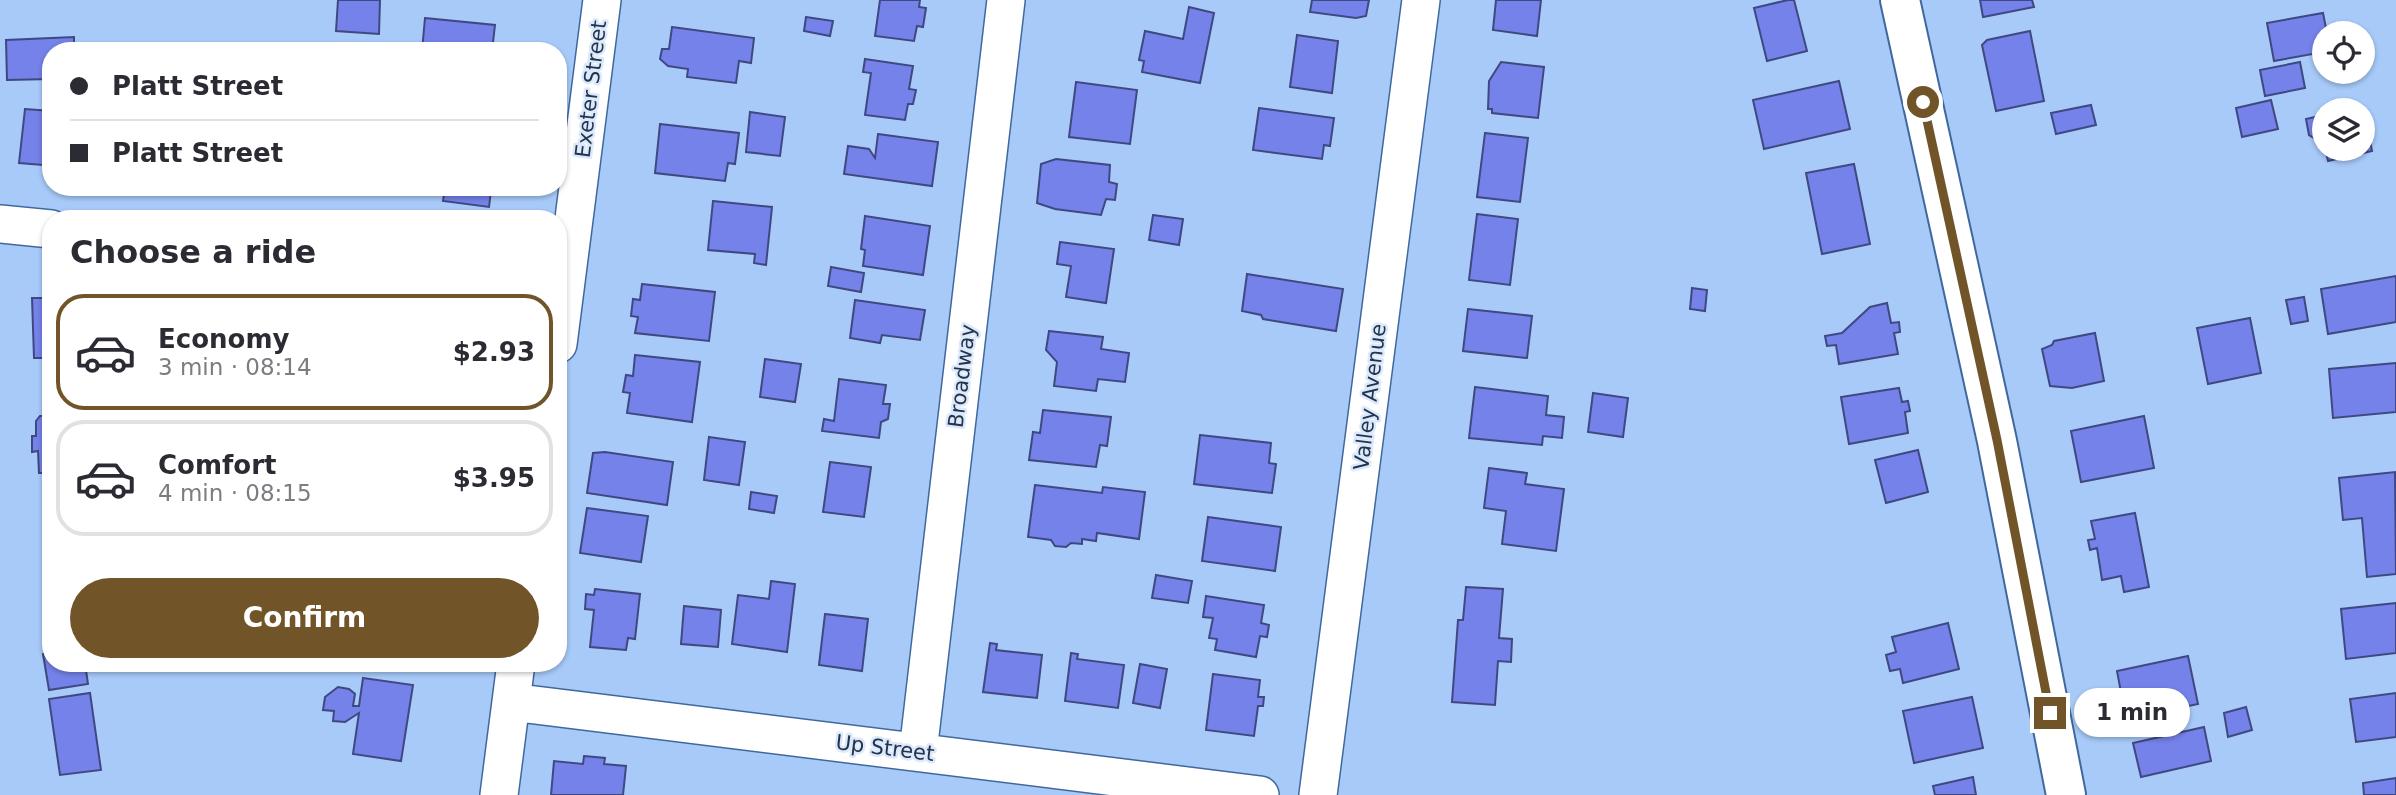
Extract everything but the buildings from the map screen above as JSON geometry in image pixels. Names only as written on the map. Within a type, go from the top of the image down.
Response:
[{"type":"street","name":"Exeter Street","points":[[567,274],[602,0]]},
{"type":"street","name":"Broadway","points":[[918,752],[1006,0]]},
{"type":"street","name":"Valley Avenue","points":[[1318,795],[1421,0]]},
{"type":"street","points":[[1900,0],[1997,440],[2066,795]]},
{"type":"street","points":[[0,224],[42,228]]},
{"type":"street","points":[[499,795],[515,672]]},
{"type":"street","name":"Up Street","points":[[510,702],[1260,795]]},
{"type":"route","points":[[1923,102],[1997,440],[2050,713]]}]
